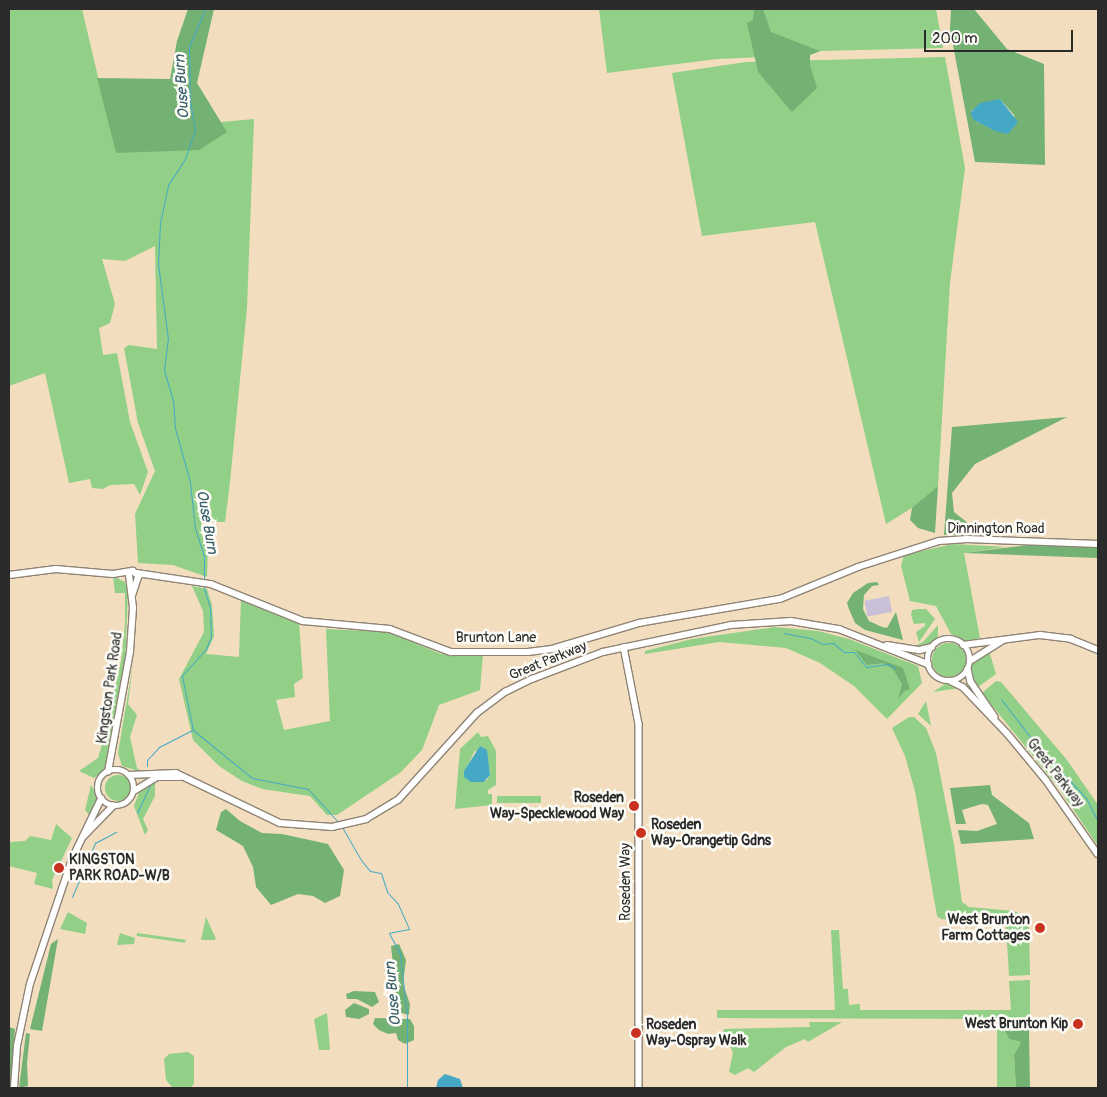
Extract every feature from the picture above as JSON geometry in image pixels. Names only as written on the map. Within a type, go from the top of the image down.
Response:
[{"type":"street","name":"Dinnington Road","points":[[895,554],[933,542],[967,539],[1098,544]]},
{"type":"street","name":"Brunton Lane","points":[[137,577],[155,575],[198,580],[316,624],[390,629],[451,652],[528,652],[560,647],[639,623],[780,599],[895,554]]},
{"type":"street","points":[[9,575],[56,569],[113,574],[129,572],[137,577]]},
{"type":"street","name":"Kingston Park Road","points":[[129,572],[128,580],[132,597]]},
{"type":"street","points":[[113,574],[128,580],[137,577]]},
{"type":"street","name":"Kingston Park Road","points":[[108,772],[114,753],[130,652],[132,597],[137,577]]},
{"type":"street","name":"Great Parkway","points":[[129,776],[167,771],[189,778],[280,823],[332,827],[352,824],[376,814],[406,794],[472,718],[506,692],[581,660],[624,647],[697,630],[767,621],[830,627],[883,644],[928,664],[936,677],[963,686],[1046,780],[1098,854]]},
{"type":"street","points":[[964,645],[1023,636],[1055,636],[1080,642],[1098,650]]},
{"type":"street","name":"Great Parkway","points":[[883,644],[920,650],[949,639],[964,645],[971,682],[1006,733]]},
{"type":"street","points":[[952,681],[962,676],[978,652],[1004,639]]},
{"type":"street","points":[[928,664],[933,646]]},
{"type":"street","name":"Roseden Way","points":[[624,647],[639,724],[639,1088]]},
{"type":"street","name":"Kingston Park Road","points":[[114,753],[121,771]]},
{"type":"street","points":[[14,1088],[17,1046],[30,984],[62,883],[82,838],[101,799],[98,784],[108,772],[121,771],[129,776],[134,791],[125,804],[113,806],[82,838]]},
{"type":"street","name":"Great Parkway","points":[[134,791],[157,777],[189,778]]},
{"type":"street","points":[[101,799],[113,806]]},
{"type":"shaded area","points":[[889,596],[892,612],[868,616],[864,601]]},
{"type":"green space","points":[[9,9],[82,9],[116,153],[226,132],[221,122],[254,119],[247,308],[230,482],[225,522],[201,522],[208,550],[207,577],[173,565],[138,563],[135,514],[155,471],[138,423],[124,348],[129,345],[157,349],[155,246],[125,261],[102,259],[115,304],[110,323],[99,328],[103,355],[117,353],[130,422],[148,472],[140,495],[134,484],[110,485],[103,489],[92,488],[90,479],[69,483],[45,373],[9,386]]},
{"type":"green space","points":[[188,9],[214,9],[197,83],[227,132],[199,150],[116,153],[97,78],[170,79],[177,41]]},
{"type":"green space","points":[[599,9],[936,9],[943,48],[820,51],[810,55],[717,59],[607,73]]},
{"type":"green space","points":[[754,9],[763,9],[771,32],[820,51],[810,55],[810,65],[817,88],[792,112],[758,72],[747,23],[753,20]]},
{"type":"green space","points":[[951,9],[974,9],[1007,49],[1044,64],[1045,165],[975,162],[950,29]],"holes":[[[1000,99],[1015,116],[987,125],[977,122],[971,111]]]},
{"type":"green space","points":[[945,57],[965,168],[950,283],[938,486],[915,506],[886,524],[815,222],[702,236],[672,73],[746,62]]},
{"type":"green space","points":[[1067,417],[975,464],[952,493],[954,512],[982,534],[944,535],[952,427]]},
{"type":"green space","points":[[938,486],[935,533],[918,528],[910,520],[912,508]]},
{"type":"green space","points":[[953,544],[1006,547],[964,553],[980,638],[968,642],[951,634],[936,606],[910,601],[901,566],[904,555]]},
{"type":"green space","points":[[1029,545],[1098,548],[1098,558],[964,553]]},
{"type":"green space","points":[[113,576],[125,582],[128,591],[125,665],[106,770],[94,778],[79,771],[98,758],[121,661],[125,623],[125,593],[115,593]]},
{"type":"green space","points":[[877,582],[879,585],[872,586],[864,595],[863,609],[869,621],[887,628],[896,612],[903,640],[865,630],[855,623],[847,603],[853,593],[868,583]]},
{"type":"green space","points":[[192,586],[207,589],[212,605],[214,636],[206,654],[239,657],[241,598],[299,623],[303,678],[294,684],[295,697],[276,700],[284,730],[330,721],[326,629],[388,632],[441,654],[483,654],[480,690],[439,705],[422,750],[401,772],[337,815],[327,815],[310,796],[262,789],[242,781],[219,766],[193,740],[179,679],[204,632],[203,611]]},
{"type":"green space","points":[[926,609],[935,619],[919,642],[916,632],[925,626],[925,623],[914,624],[911,615],[912,610]]},
{"type":"green space","points":[[938,625],[938,636],[933,643],[912,647],[923,642]]},
{"type":"green space","points":[[775,627],[818,631],[849,639],[918,666],[922,683],[887,719],[854,686],[820,663],[786,648],[719,642],[645,654],[645,651],[692,639]]},
{"type":"green space","points":[[829,640],[903,668],[910,689],[903,692],[898,700],[902,684],[893,669],[883,663],[867,665],[855,650]]},
{"type":"green space","points":[[949,643],[956,644],[961,648],[965,653],[965,667],[961,672],[956,676],[949,677],[942,676],[937,672],[933,667],[932,660],[933,653],[937,648],[942,644]]},
{"type":"green space","points":[[989,651],[996,674],[978,687],[972,675],[972,663]]},
{"type":"green space","points":[[133,664],[128,704],[137,715],[130,737],[137,768],[142,772],[122,766],[118,753]]},
{"type":"green space","points":[[996,681],[1001,682],[1067,760],[1098,805],[1098,846],[1058,787],[982,693]]},
{"type":"green space","points":[[945,684],[953,684],[960,688],[933,692]]},
{"type":"green space","points":[[926,701],[931,726],[918,714]]},
{"type":"green space","points":[[909,717],[914,717],[926,728],[936,753],[954,845],[962,902],[969,907],[1014,911],[1023,915],[1029,924],[1030,975],[1009,976],[1006,925],[941,919],[937,916],[915,791],[905,756],[892,728]]},
{"type":"green space","points":[[478,732],[481,737],[488,736],[496,751],[496,785],[488,790],[488,794],[492,794],[492,805],[455,809],[460,749]],"holes":[[[475,750],[490,770],[488,779],[484,782],[467,780],[467,767]]]},
{"type":"green space","points":[[118,775],[127,779],[131,788],[127,797],[118,801],[109,797],[105,788],[109,779]]},
{"type":"green space","points":[[155,780],[155,796],[143,819],[148,830],[145,835],[134,806],[140,790]]},
{"type":"green space","points":[[91,785],[98,796],[91,817],[85,810]]},
{"type":"green space","points":[[990,785],[992,795],[1029,823],[1034,839],[961,844],[958,830],[977,831],[997,824],[988,805],[982,804],[962,810],[966,824],[956,824],[950,788]]},
{"type":"green space","points":[[497,796],[541,796],[541,803],[497,803]]},
{"type":"green space","points":[[226,809],[240,821],[262,833],[282,834],[328,844],[344,870],[340,896],[325,903],[313,896],[298,894],[271,905],[256,887],[253,867],[243,846],[216,830],[221,812]]},
{"type":"green space","points":[[56,824],[72,838],[52,880],[53,889],[34,884],[37,873],[9,866],[9,842],[25,841],[30,836],[51,840]]},
{"type":"green space","points":[[68,912],[87,923],[85,934],[60,929]]},
{"type":"green space","points":[[206,917],[216,939],[214,940],[201,940]]},
{"type":"green space","points":[[831,930],[839,930],[843,989],[848,989],[849,1005],[860,1004],[860,1010],[1011,1010],[1009,981],[1030,980],[1030,1014],[1023,1019],[717,1018],[717,1010],[835,1010]]},
{"type":"green space","points":[[120,933],[135,938],[134,944],[117,945]]},
{"type":"green space","points":[[137,933],[186,940],[185,943],[137,936]]},
{"type":"green space","points":[[58,939],[42,1031],[30,1029],[51,944]]},
{"type":"green space","points":[[399,944],[406,960],[403,984],[410,1004],[409,1015],[393,1011],[397,1002],[391,946]]},
{"type":"green space","points":[[354,991],[375,992],[379,1002],[372,1007],[357,999],[347,999],[346,994]]},
{"type":"green space","points":[[354,1003],[369,1009],[369,1014],[359,1019],[346,1017],[345,1010]]},
{"type":"green space","points":[[327,1013],[330,1050],[319,1050],[314,1019]]},
{"type":"green space","points":[[375,1018],[410,1019],[414,1026],[414,1040],[405,1044],[398,1040],[396,1033],[388,1034],[379,1030],[373,1024]]},
{"type":"green space","points":[[809,1022],[842,1022],[808,1042],[805,1039],[786,1047],[754,1072],[748,1068],[735,1075],[729,1072],[733,1052],[723,1034],[724,1029],[810,1027]]},
{"type":"green space","points":[[9,1027],[15,1029],[10,1088],[9,1088]]},
{"type":"green space","points":[[997,1029],[1004,1029],[1009,1039],[1021,1042],[1014,1055],[1016,1088],[997,1088]]},
{"type":"green space","points":[[1004,1029],[1029,1030],[1030,1088],[1016,1088],[1014,1055],[1021,1042],[1009,1039]]},
{"type":"green space","points":[[26,1033],[30,1034],[27,1063],[28,1086],[19,1088]]},
{"type":"green space","points":[[188,1052],[194,1056],[194,1084],[190,1088],[173,1088],[166,1080],[164,1059],[169,1054]]},
{"type":"water","points":[[1000,99],[1018,122],[1008,134],[995,131],[974,120],[971,115],[971,112],[980,103]]},
{"type":"water","points":[[480,746],[487,750],[490,775],[484,782],[471,782],[464,777],[464,771]]},
{"type":"water","points":[[445,1074],[460,1079],[463,1088],[436,1088],[438,1080]]},
{"type":"waterway","name":"Ouse Burn","points":[[204,581],[204,556],[195,529],[190,482],[175,428],[173,401],[164,370],[168,339],[158,264],[160,223],[168,185],[185,159],[195,130],[190,103],[189,47],[205,9]]},
{"type":"waterway","name":"Ouse Burn","points":[[203,585],[210,608],[211,637],[206,649],[182,676],[193,730],[252,778],[308,789],[338,822]]},
{"type":"waterway","points":[[784,633],[810,638],[823,644],[833,643],[844,652],[854,652],[866,667],[888,664],[895,668]]},
{"type":"waterway","points":[[1001,699],[1037,746],[1086,798],[1098,822]]},
{"type":"waterway","points":[[147,766],[147,760],[159,747],[193,730]]},
{"type":"waterway","points":[[137,813],[150,785]]},
{"type":"waterway","name":"Ouse Burn","points":[[342,827],[361,860],[370,871],[381,873],[387,892],[398,904],[409,929],[389,933],[400,954],[407,1016],[407,1088]]},
{"type":"waterway","points":[[72,897],[95,843],[116,832]]},
{"type":"place","name":"Roseden Way-Specklewood Way","points":[[634,806]]},
{"type":"place","name":"Roseden Way-Orangetip Gdns","points":[[641,833]]},
{"type":"place","name":"KINGSTON PARK ROAD-W/B","points":[[59,868]]},
{"type":"place","name":"West Brunton Farm Cottages","points":[[1040,928]]},
{"type":"place","name":"West Brunton Kip","points":[[1078,1024]]},
{"type":"place","name":"Roseden Way-Ospray Walk","points":[[636,1033]]}]
